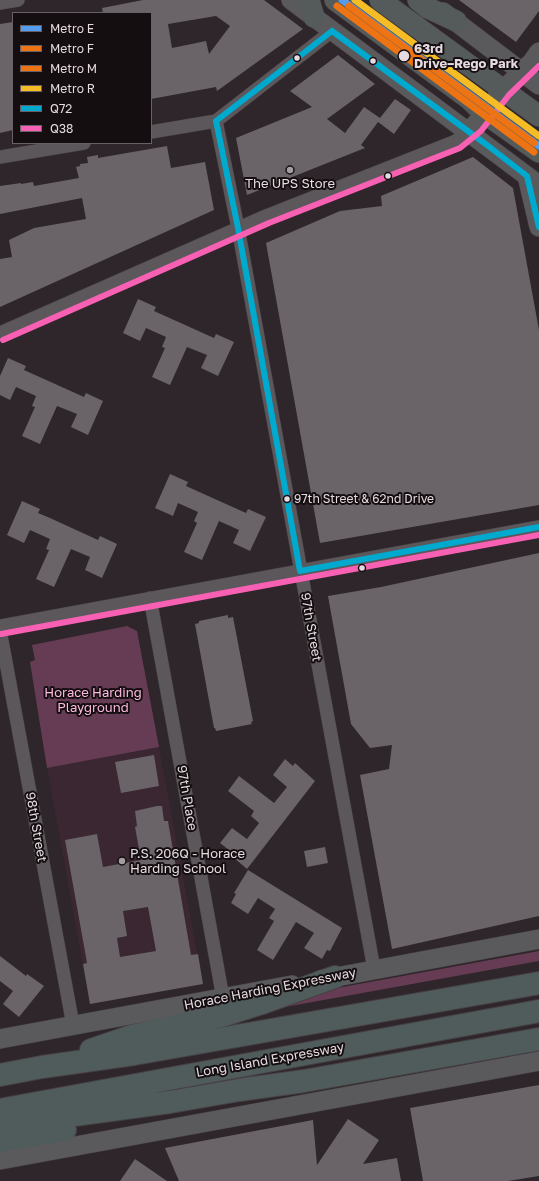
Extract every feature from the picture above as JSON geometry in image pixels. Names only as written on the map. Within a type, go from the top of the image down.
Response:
[{"type":"highway","points":[[42,1067],[132,1036],[221,1016],[335,977]]},
{"type":"highway","points":[[0,1074],[134,1054],[539,983]]},
{"type":"highway","name":"Long Island Expressway","points":[[0,1110],[539,1011]]},
{"type":"highway","points":[[0,1125],[170,1102],[304,1081],[539,1039]]},
{"type":"highway","points":[[0,1142],[241,1096],[304,1081]]},
{"type":"main road","points":[[291,0],[312,8],[332,31],[533,181],[539,227]]},
{"type":"main road","points":[[335,0],[469,99],[484,113],[539,152]]},
{"type":"main road","points":[[380,0],[539,116]]},
{"type":"main road","points":[[418,0],[428,8],[456,21]]},
{"type":"main road","points":[[428,0],[539,85]]},
{"type":"main road","points":[[467,131],[475,125],[503,90],[539,52]]},
{"type":"main road","name":"Horace Harding Expressway","points":[[0,1038],[539,939]]},
{"type":"main road","points":[[0,1160],[539,1061]]},
{"type":"street","points":[[0,3],[18,0]]},
{"type":"street","points":[[152,132],[216,121],[332,31]]},
{"type":"street","name":"97th Street","points":[[216,121],[238,228],[374,969]]},
{"type":"street","points":[[0,333],[238,228],[456,141],[467,131]]},
{"type":"street","points":[[0,157],[78,144]]},
{"type":"street","points":[[0,626],[539,527]]},
{"type":"street","name":"97th Place","points":[[150,598],[223,998]]},
{"type":"street","name":"98th Street","points":[[0,630],[73,1025]]},
{"type":"shaded area","name":"P.S. 206Q - Horace Harding School","points":[[159,747],[203,984],[90,1004],[47,768]]},
{"type":"green space","name":"Horace Harding Playground","points":[[127,626],[137,631],[159,747],[47,768],[30,662],[35,660],[32,645]]},
{"type":"green space","points":[[539,951],[539,961],[274,1009],[337,988]]},
{"type":"building","points":[[143,0],[264,0],[303,29],[217,91],[216,87],[152,99],[152,12],[103,12],[102,8]],"holes":[[[216,16],[230,26],[209,54],[206,41],[172,48],[168,24]]]},
{"type":"building","points":[[459,0],[539,0],[539,11],[516,42]]},
{"type":"building","points":[[12,22],[12,130],[0,133],[0,24]]},
{"type":"building","points":[[338,55],[375,84],[327,119],[345,133],[364,107],[380,118],[395,99],[411,110],[394,134],[378,122],[361,145],[365,148],[247,195],[236,138],[312,107],[290,91]]},
{"type":"building","points":[[167,146],[171,168],[205,162],[214,210],[0,307],[0,259],[12,257],[9,240],[34,228],[86,219],[82,198],[0,214],[0,186],[33,182],[34,186],[79,178],[76,167],[80,166],[80,164],[88,163],[87,157],[98,155],[98,158]]},
{"type":"building","points":[[473,157],[513,188],[539,330],[539,505],[320,543],[266,243],[340,211],[382,206],[381,196]]},
{"type":"building","points":[[138,299],[156,307],[154,311],[214,338],[216,334],[234,342],[218,376],[201,368],[207,355],[187,347],[170,385],[152,377],[165,348],[162,347],[166,337],[146,328],[140,341],[123,333]]},
{"type":"building","points":[[8,358],[26,366],[24,370],[84,397],[86,393],[103,401],[88,435],[71,427],[77,414],[57,406],[40,444],[22,436],[35,407],[32,406],[36,396],[16,387],[10,400],[0,395],[0,376]]},
{"type":"building","points":[[170,474],[188,482],[186,486],[246,513],[248,509],[266,517],[250,551],[233,543],[239,530],[219,521],[202,560],[184,552],[197,523],[194,521],[198,512],[178,503],[173,516],[155,508]]},
{"type":"building","points":[[22,501],[40,509],[38,513],[98,540],[100,536],[117,544],[102,578],[85,570],[90,557],[71,549],[54,587],[36,579],[49,550],[46,549],[50,539],[30,530],[24,543],[7,535]]},
{"type":"building","points":[[539,553],[539,916],[392,949],[360,775],[389,769],[392,745],[370,748],[351,724],[328,596],[381,587]]},
{"type":"building","points":[[228,615],[228,618],[233,617],[253,721],[251,722],[252,724],[216,731],[214,728],[195,624],[199,623],[199,621]]},
{"type":"building","points":[[154,755],[159,786],[121,793],[115,762]]},
{"type":"building","points":[[285,759],[293,766],[295,763],[315,781],[247,869],[227,852],[229,850],[220,843],[232,828],[247,839],[259,823],[251,816],[254,811],[228,791],[239,776],[274,803],[287,787],[273,775]]},
{"type":"building","points":[[162,806],[164,821],[168,821],[191,955],[198,954],[203,984],[90,1004],[83,964],[87,963],[65,840],[97,834],[103,867],[141,860],[135,827],[137,826],[135,811]],"holes":[[[148,907],[156,951],[120,957],[117,938],[127,936],[123,911]]]},
{"type":"building","points":[[325,847],[328,863],[307,867],[304,851]]},
{"type":"building","points":[[248,870],[342,928],[330,951],[327,950],[322,959],[304,948],[314,933],[296,922],[273,960],[257,950],[274,921],[269,918],[275,909],[258,898],[248,914],[231,903],[236,894],[234,893]]},
{"type":"building","points":[[0,956],[26,976],[27,974],[44,986],[19,1017],[3,1004],[13,991],[0,981]]},
{"type":"building","points":[[539,1085],[539,1176],[508,1181],[423,1181],[410,1108]]},
{"type":"building","points":[[348,1119],[379,1140],[363,1164],[397,1158],[401,1181],[179,1181],[165,1148],[313,1120],[317,1165]]},
{"type":"building","points":[[135,1159],[167,1181],[120,1181]]},
{"type":"metro line","name":"E","points":[[342,0],[539,146]]},
{"type":"metro line","name":"R","points":[[355,0],[539,136]]},
{"type":"metro line","name":"M","points":[[337,6],[534,152]]},
{"type":"metro line","name":"F","points":[[349,6],[534,143]]},
{"type":"transit line","name":"Q72","points":[[332,31],[527,176],[539,227]]},
{"type":"transit line","name":"Q72","points":[[216,121],[332,31]]},
{"type":"transit line","name":"Q38","points":[[3,340],[269,223],[460,148],[481,131],[509,95],[539,66]]},
{"type":"transit line","name":"Q72","points":[[216,121],[238,228],[300,571],[539,527]]},
{"type":"transit line","name":"Q38","points":[[1,634],[539,535]]},
{"type":"place","name":"63rd Drive–Rego Park","points":[[404,56]]},
{"type":"place","name":"The UPS Store","points":[[290,170]]},
{"type":"place","name":"97th Street & 62nd Drive","points":[[287,499]]},
{"type":"place","name":"P.S. 206Q - Horace Harding School","points":[[122,861]]}]
